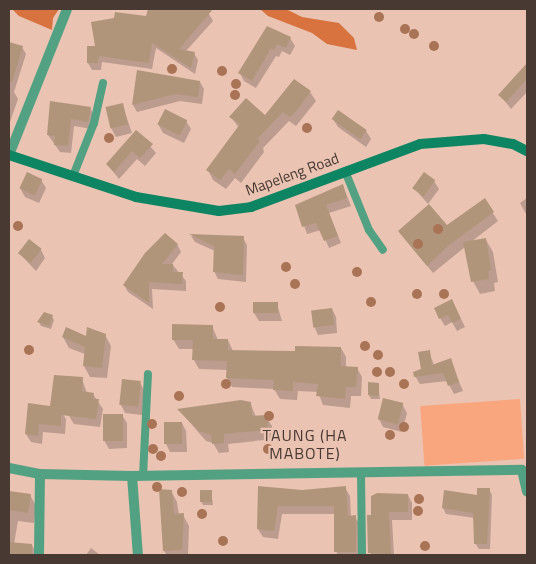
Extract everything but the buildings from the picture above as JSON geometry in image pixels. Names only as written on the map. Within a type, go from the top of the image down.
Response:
[{"type":"street","points":[[9,155],[67,9]]},
{"type":"street","name":"Mapeleng Road","points":[[9,155],[136,197],[219,211],[251,207],[420,144],[484,139],[513,144],[527,150]]},
{"type":"street","points":[[9,468],[40,474],[132,476],[524,470],[527,491]]},
{"type":"street","points":[[39,555],[40,474]]},
{"type":"street","points":[[132,476],[138,555]]},
{"type":"lane","points":[[73,176],[94,123],[103,83]]},
{"type":"lane","points":[[345,171],[369,230],[383,250]]},
{"type":"lane","points":[[143,476],[148,374]]},
{"type":"lane","points":[[361,472],[362,555]]},
{"type":"shaded area","points":[[12,9],[59,9],[53,18],[52,30],[19,16]]},
{"type":"shaded area","points":[[260,9],[286,9],[302,17],[339,23],[354,38],[357,50],[327,44],[312,33],[268,16]]},
{"type":"shaded area","points":[[520,399],[524,459],[424,466],[420,406]]},
{"type":"district","name":"TAUNG (HA MABOTE)","points":[[305,444]]}]
